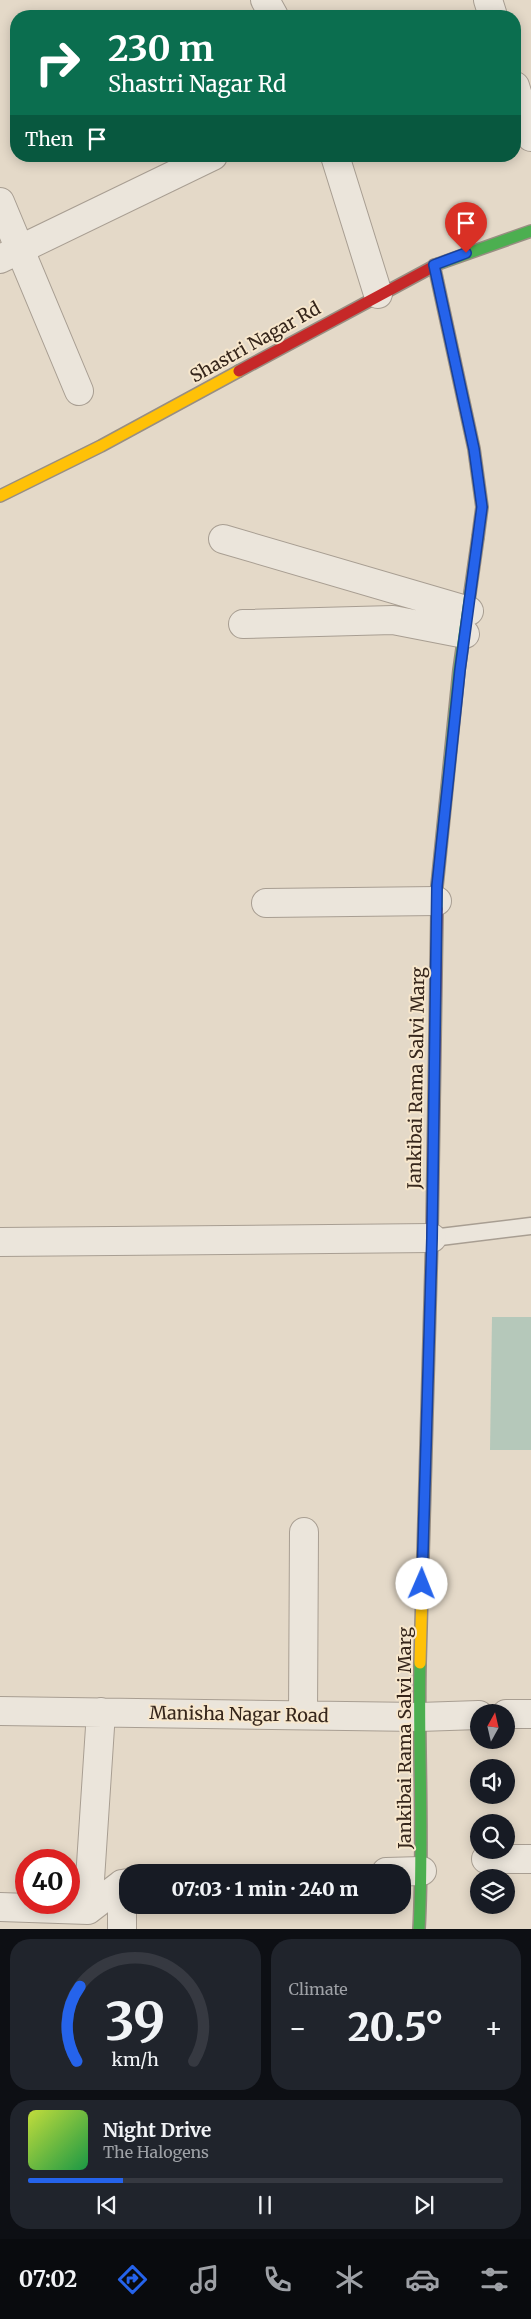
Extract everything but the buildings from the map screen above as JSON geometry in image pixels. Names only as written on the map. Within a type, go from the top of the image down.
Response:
[{"type":"street","points":[[521,106],[531,138]]},
{"type":"street","points":[[11,254],[201,162]]},
{"type":"street","points":[[337,162],[378,294]]},
{"type":"street","points":[[0,202],[11,254],[79,391]]},
{"type":"street","name":"Shastri Nagar Rd","points":[[0,496],[101,446],[434,265],[531,231]]},
{"type":"street","name":"Jankibai Rama Salvi Marg","points":[[419,1929],[422,1871],[419,1717],[432,1238],[437,886],[458,680],[482,507],[474,449],[434,265]]},
{"type":"street","points":[[223,539],[467,622]]},
{"type":"street","points":[[243,624],[393,620],[467,622]]},
{"type":"street","points":[[266,903],[437,902]]},
{"type":"street","points":[[0,1242],[432,1238]]},
{"type":"street","points":[[304,1532],[304,1715]]},
{"type":"street","name":"Manisha Nagar Road","points":[[0,1711],[419,1717],[470,1715]]},
{"type":"street","points":[[88,1910],[101,1712]]},
{"type":"street","points":[[515,1714],[531,1714]]},
{"type":"street","points":[[486,1860],[531,1858]]},
{"type":"street","points":[[411,1871],[422,1871]]},
{"type":"street","points":[[2,1914],[88,1910],[119,1888]]},
{"type":"lane","points":[[432,1238],[531,1226]]},
{"type":"shaded area","points":[[492,1317],[531,1317],[531,1450],[490,1450]]},
{"type":"traffic: fast","points":[[438,264],[531,231]]},
{"type":"traffic: fast","points":[[437,909],[437,886],[459,670],[478,537]]},
{"type":"traffic: fast","points":[[419,1929],[421,1862],[420,1663]]},
{"type":"traffic: slow","points":[[434,265],[474,449],[482,507],[478,537]]},
{"type":"traffic: slow","points":[[0,496],[101,446],[239,371]]},
{"type":"traffic: slow","points":[[420,1663],[432,1234]]},
{"type":"traffic: jam","points":[[239,371],[438,264]]},
{"type":"traffic: jam","points":[[432,1234],[437,909]]},
{"type":"route","points":[[422,1584],[432,1238],[437,886],[460,670],[482,507],[474,449],[434,265],[466,253]]}]
